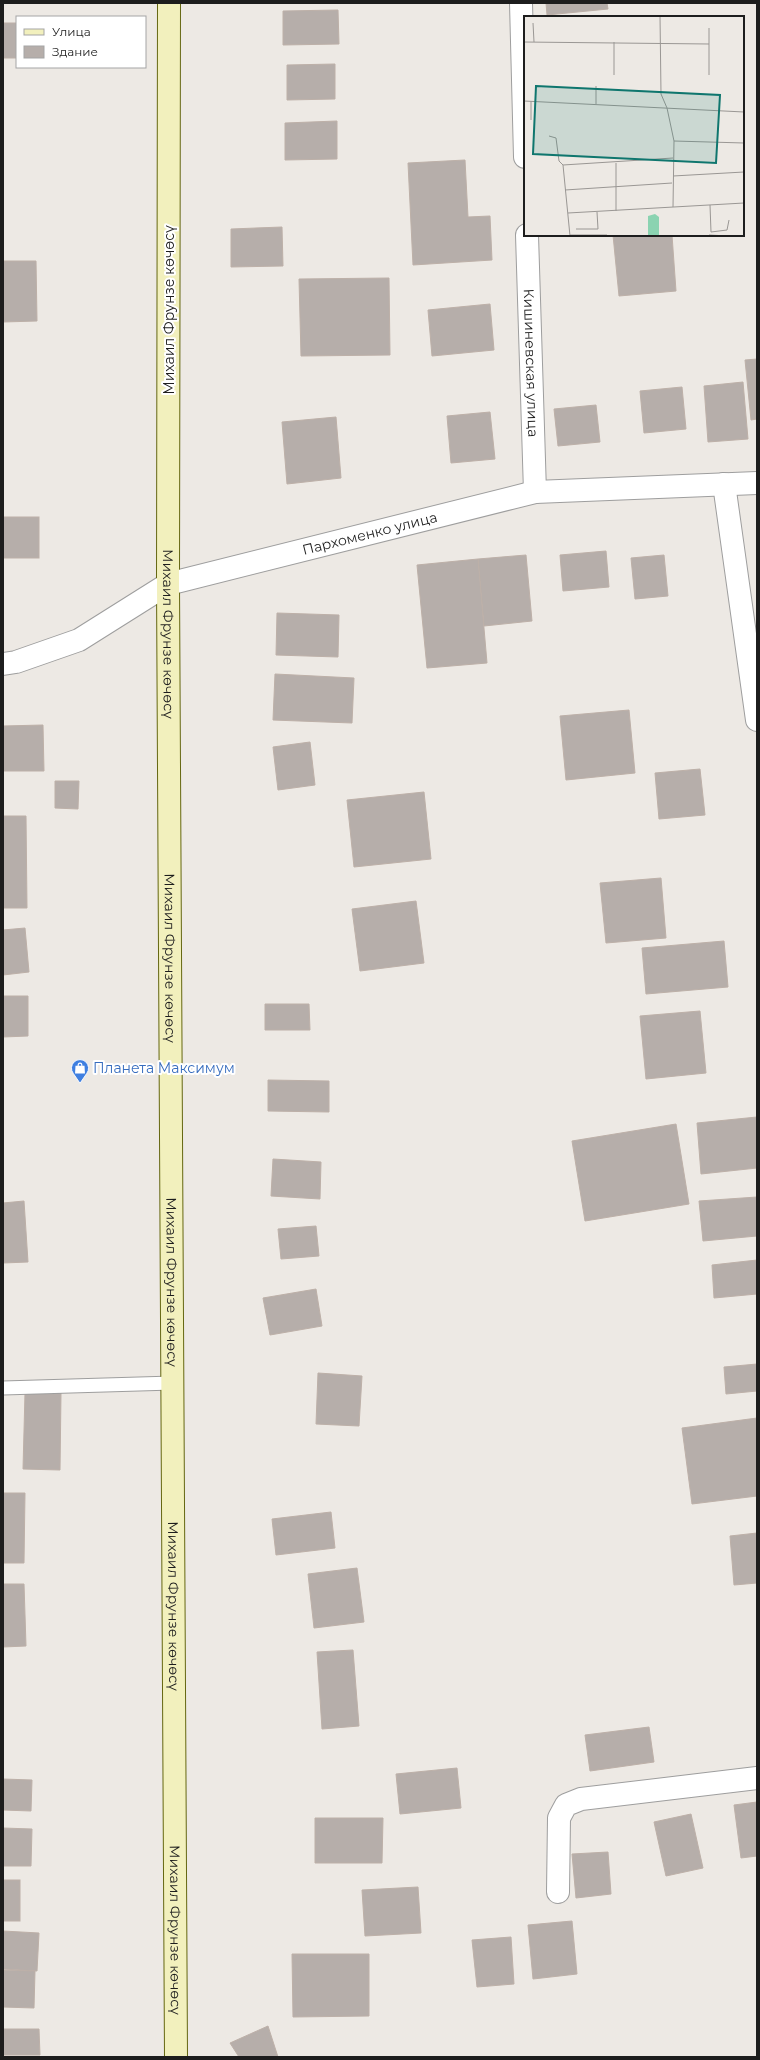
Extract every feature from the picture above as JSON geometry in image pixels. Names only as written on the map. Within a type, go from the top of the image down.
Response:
[{"type":"main road","name":"Михаил Фрунзе көчөсү","points":[[169,3],[168,584],[176,2057]]},
{"type":"street","points":[[520,3],[524,126]]},
{"type":"street","name":"Кишиневская улица","points":[[527,236],[535,492]]},
{"type":"street","points":[[724,484],[757,720]]},
{"type":"street","name":"Пархоменко улица","points":[[3,664],[16,662],[79,640],[168,584],[535,492],[757,484]]},
{"type":"street","points":[[558,1892],[559,1818],[566,1805],[581,1799],[757,1778]]},
{"type":"lane","points":[[3,1388],[173,1383]]},
{"type":"building","points":[[546,3],[607,3],[608,9],[547,15]]},
{"type":"building","points":[[338,10],[339,44],[283,45],[283,11]]},
{"type":"building","points":[[3,23],[16,23],[16,58],[3,58]]},
{"type":"building","points":[[335,64],[335,99],[287,100],[287,65]]},
{"type":"building","points":[[337,121],[337,159],[285,160],[285,123]]},
{"type":"building","points":[[465,160],[468,217],[490,216],[492,260],[413,265],[408,163]]},
{"type":"building","points":[[282,227],[283,266],[231,267],[231,229]]},
{"type":"building","points":[[613,236],[672,236],[676,291],[619,296]]},
{"type":"building","points":[[3,261],[36,261],[37,321],[3,322]]},
{"type":"building","points":[[389,278],[390,355],[301,356],[299,279]]},
{"type":"building","points":[[490,304],[494,350],[432,356],[428,310]]},
{"type":"building","points":[[757,359],[757,419],[751,420],[745,360]]},
{"type":"building","points":[[743,382],[748,439],[708,442],[704,386]]},
{"type":"building","points":[[682,387],[686,429],[644,433],[640,391]]},
{"type":"building","points":[[596,405],[600,442],[558,446],[554,409]]},
{"type":"building","points":[[490,412],[495,459],[451,463],[447,416]]},
{"type":"building","points":[[336,417],[341,478],[287,484],[282,422]]},
{"type":"building","points":[[3,517],[39,517],[39,558],[3,558]]},
{"type":"building","points":[[606,551],[609,587],[563,591],[560,555]]},
{"type":"building","points":[[526,555],[532,621],[484,626],[478,559]]},
{"type":"building","points":[[664,555],[668,596],[635,599],[631,558]]},
{"type":"building","points":[[478,559],[487,663],[427,668],[417,565]]},
{"type":"building","points":[[277,613],[339,615],[338,657],[276,655]]},
{"type":"building","points":[[275,674],[354,678],[352,723],[273,720]]},
{"type":"building","points":[[629,710],[635,773],[566,780],[560,716]]},
{"type":"building","points":[[43,725],[44,771],[3,771],[3,726]]},
{"type":"building","points":[[310,742],[315,785],[278,790],[273,747]]},
{"type":"building","points":[[700,769],[705,815],[659,819],[655,773]]},
{"type":"building","points":[[55,781],[79,781],[78,809],[55,808]]},
{"type":"building","points":[[424,792],[431,859],[354,867],[347,800]]},
{"type":"building","points":[[3,816],[26,816],[27,908],[3,908]]},
{"type":"building","points":[[661,878],[666,938],[606,943],[600,883]]},
{"type":"building","points":[[416,901],[424,963],[360,971],[352,909]]},
{"type":"building","points":[[25,928],[29,972],[3,975],[3,930]]},
{"type":"building","points":[[724,941],[728,987],[646,994],[642,948]]},
{"type":"building","points":[[3,996],[28,996],[28,1036],[3,1037]]},
{"type":"building","points":[[265,1004],[309,1004],[310,1030],[265,1030]]},
{"type":"building","points":[[700,1011],[706,1073],[646,1079],[640,1016]]},
{"type":"building","points":[[268,1080],[329,1081],[329,1112],[268,1111]]},
{"type":"building","points":[[757,1117],[757,1168],[701,1174],[697,1123]]},
{"type":"building","points":[[676,1124],[689,1204],[585,1221],[572,1141]]},
{"type":"building","points":[[273,1159],[321,1162],[320,1199],[271,1196]]},
{"type":"building","points":[[757,1197],[757,1236],[703,1241],[699,1201]]},
{"type":"building","points":[[24,1201],[28,1262],[3,1263],[3,1203]]},
{"type":"building","points":[[316,1226],[319,1256],[281,1259],[278,1229]]},
{"type":"building","points":[[757,1260],[757,1294],[714,1298],[712,1265]]},
{"type":"building","points":[[316,1289],[322,1326],[270,1335],[263,1298]]},
{"type":"building","points":[[757,1364],[757,1391],[726,1394],[724,1367]]},
{"type":"building","points":[[318,1373],[362,1376],[359,1426],[316,1424]]},
{"type":"building","points":[[25,1393],[61,1393],[60,1470],[23,1469]]},
{"type":"building","points":[[757,1418],[757,1496],[692,1504],[682,1428]]},
{"type":"building","points":[[3,1493],[25,1493],[24,1563],[3,1563]]},
{"type":"building","points":[[331,1512],[335,1548],[276,1555],[272,1519]]},
{"type":"building","points":[[757,1533],[757,1583],[734,1585],[730,1536]]},
{"type":"building","points":[[357,1568],[364,1622],[314,1628],[308,1574]]},
{"type":"building","points":[[3,1584],[24,1584],[26,1646],[3,1647]]},
{"type":"building","points":[[353,1650],[359,1726],[322,1729],[317,1652]]},
{"type":"building","points":[[649,1727],[654,1762],[590,1771],[585,1735]]},
{"type":"building","points":[[457,1768],[461,1808],[400,1814],[396,1774]]},
{"type":"building","points":[[3,1779],[32,1780],[31,1811],[3,1810]]},
{"type":"building","points":[[757,1802],[757,1856],[741,1858],[734,1805]]},
{"type":"building","points":[[691,1814],[703,1868],[666,1876],[654,1822]]},
{"type":"building","points":[[315,1818],[383,1818],[382,1863],[315,1863]]},
{"type":"building","points":[[3,1828],[32,1829],[31,1866],[3,1866]]},
{"type":"building","points":[[608,1852],[611,1894],[576,1898],[572,1854]]},
{"type":"building","points":[[3,1880],[20,1880],[20,1921],[3,1921]]},
{"type":"building","points":[[418,1887],[421,1933],[365,1936],[362,1890]]},
{"type":"building","points":[[572,1921],[577,1974],[533,1979],[528,1925]]},
{"type":"building","points":[[3,1931],[39,1933],[37,1971],[3,1969]]},
{"type":"building","points":[[511,1937],[514,1984],[477,1987],[472,1940]]},
{"type":"building","points":[[292,1954],[369,1954],[369,2016],[293,2017]]},
{"type":"building","points":[[3,1970],[35,1971],[34,2008],[3,2007]]},
{"type":"building","points":[[268,2026],[278,2057],[239,2057],[230,2043]]},
{"type":"building","points":[[3,2029],[39,2029],[40,2055],[3,2055]]},
{"type":"place","name":"Планета Максимум","points":[[80,1083]]}]
